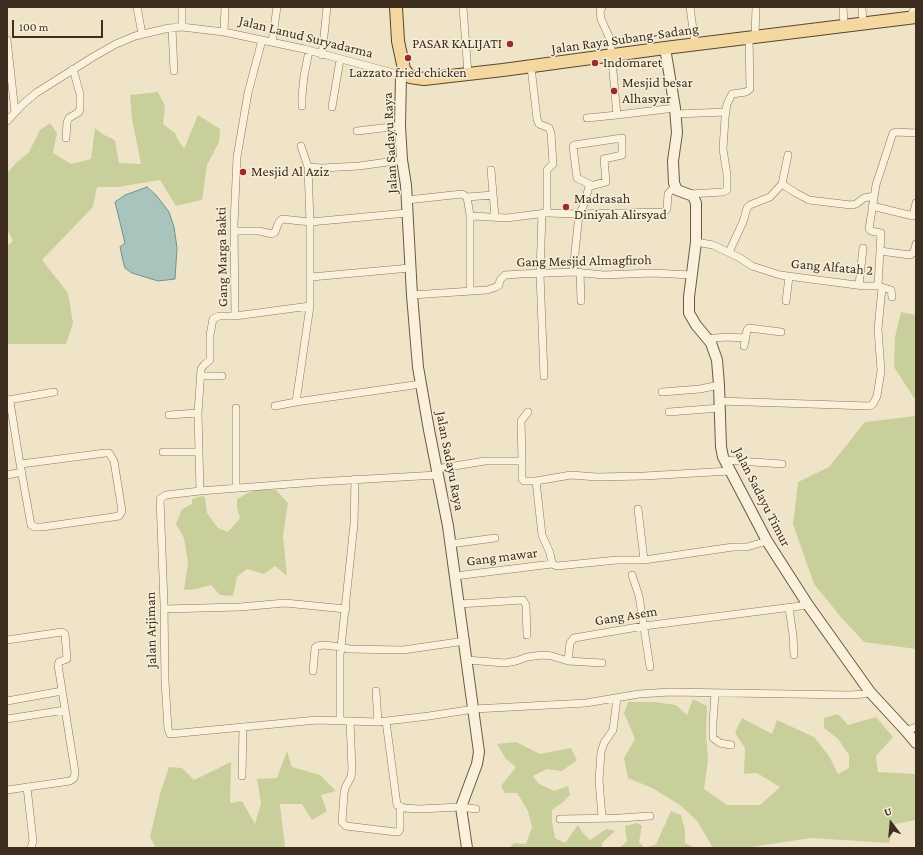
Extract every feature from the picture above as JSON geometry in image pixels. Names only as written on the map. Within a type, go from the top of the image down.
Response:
[{"type":"main road","points":[[396,7],[398,41],[405,76]]},
{"type":"main road","name":"Jalan Raya Subang-Sadang","points":[[405,76],[424,79],[531,67],[695,44],[913,17]]},
{"type":"street","points":[[137,7],[142,34]]},
{"type":"street","points":[[182,7],[182,27]]},
{"type":"street","points":[[224,32],[225,7]]},
{"type":"street","points":[[272,42],[277,7]]},
{"type":"street","points":[[322,54],[327,7]]},
{"type":"street","points":[[463,7],[468,74]]},
{"type":"street","points":[[602,7],[600,13],[601,19],[610,39],[617,115]]},
{"type":"street","points":[[690,7],[695,44]]},
{"type":"street","points":[[665,48],[675,111],[677,138],[673,161],[675,186],[677,190],[690,194],[724,192],[726,190],[727,175],[723,149],[727,104],[732,94],[750,89],[752,37],[756,7]]},
{"type":"street","points":[[843,7],[844,26]]},
{"type":"street","points":[[862,7],[863,24]]},
{"type":"street","points":[[913,17],[916,7]]},
{"type":"street","name":"Jalan Lanud Suryadarma","points":[[7,121],[36,93],[116,44],[142,34],[172,28],[182,27],[224,32],[322,54],[405,76]]},
{"type":"street","points":[[172,28],[174,72]]},
{"type":"street","name":"Gang Marga Bakti","points":[[262,40],[248,94],[237,157],[234,231],[235,316],[310,306]]},
{"type":"street","points":[[7,41],[15,112]]},
{"type":"street","points":[[302,106],[304,76],[309,51]]},
{"type":"street","points":[[332,107],[340,60]]},
{"type":"street","points":[[531,67],[537,119],[539,124],[549,128],[551,133],[553,164],[547,170],[540,274],[544,376]]},
{"type":"street","points":[[66,138],[67,122],[69,118],[77,113],[80,108],[80,94],[73,69]]},
{"type":"street","name":"Jalan Sadayu Raya","points":[[405,76],[400,126],[412,295],[421,384],[448,526],[465,641],[479,758],[461,807],[467,848]]},
{"type":"street","points":[[587,118],[675,111],[726,112]]},
{"type":"street","points":[[357,131],[400,126]]},
{"type":"street","name":"Gang Alfatah 2","points":[[696,242],[713,245],[729,252],[752,266],[789,277],[880,287],[881,233],[869,229],[874,196],[893,133],[916,133]]},
{"type":"street","points":[[581,301],[576,272],[579,214],[586,201],[588,190],[591,186],[606,182],[604,160],[606,158],[622,155],[622,138],[574,145],[577,178],[591,186]]},
{"type":"street","points":[[296,402],[310,306],[311,277],[308,167],[301,146]]},
{"type":"street","points":[[729,252],[743,222],[747,208],[750,205],[770,197],[782,184],[788,155]]},
{"type":"street","points":[[308,167],[341,168],[382,164],[402,160]]},
{"type":"street","points":[[491,170],[495,217]]},
{"type":"street","points":[[782,184],[809,200],[851,205],[856,204],[864,198],[874,196]]},
{"type":"street","points":[[470,215],[507,218],[545,213],[579,214],[664,212],[667,209],[668,194],[675,186]]},
{"type":"street","points":[[406,200],[462,194],[467,197],[493,195]]},
{"type":"street","name":"Jalan Sadayu Timur","points":[[690,194],[695,198],[696,203],[696,242],[689,307],[690,316],[708,339],[714,349],[717,360],[721,447],[724,460],[767,541],[808,605],[870,692],[911,729],[916,743]]},
{"type":"street","points":[[467,197],[470,215],[470,291]]},
{"type":"street","points":[[872,206],[913,216],[916,203]]},
{"type":"street","points":[[234,231],[259,231],[272,234],[275,232],[279,222],[282,219],[310,222],[407,213]]},
{"type":"street","points":[[880,251],[910,255],[914,252],[916,244]]},
{"type":"street","points":[[859,285],[863,248]]},
{"type":"street","points":[[311,277],[410,268]]},
{"type":"street","name":"Gang Mesjid Almagfiroh","points":[[412,295],[470,291],[496,287],[505,275],[576,272],[604,275],[652,273],[692,275]]},
{"type":"street","points":[[786,301],[789,277]]},
{"type":"street","points":[[669,412],[720,405],[869,406],[873,404],[877,396],[881,371],[878,329],[880,287],[891,290],[892,297]]},
{"type":"street","points":[[200,491],[198,413],[202,366],[210,360],[210,336],[213,319],[219,316],[235,316]]},
{"type":"street","points":[[744,346],[748,329],[750,327],[781,332]]},
{"type":"street","points":[[708,339],[725,337],[746,338]]},
{"type":"street","points":[[201,376],[222,376]]},
{"type":"street","points":[[275,406],[421,384]]},
{"type":"street","points":[[662,392],[700,389],[719,385]]},
{"type":"street","points":[[20,464],[109,453],[114,461],[122,511],[119,516],[114,517],[35,527],[31,525],[20,464],[10,402],[8,400],[54,392]]},
{"type":"street","points":[[236,408],[236,488]]},
{"type":"street","points":[[528,412],[521,421],[521,477],[522,480],[528,482],[571,475],[597,477],[644,476],[730,471]]},
{"type":"street","points":[[169,415],[198,413]]},
{"type":"street","points":[[162,452],[199,452]]},
{"type":"street","name":"Jalan Arjiman","points":[[522,461],[486,460],[437,472],[200,491],[166,495],[160,499],[165,681],[168,732],[173,734],[317,720],[378,722],[474,709],[586,703],[639,694],[670,692],[714,694],[854,695],[870,692]]},
{"type":"street","points":[[724,460],[782,464]]},
{"type":"street","points":[[7,475],[22,472]]},
{"type":"street","points":[[340,721],[340,656],[354,524],[355,479]]},
{"type":"street","points":[[536,481],[542,535],[550,553],[552,564]]},
{"type":"street","points":[[638,509],[644,560]]},
{"type":"street","points":[[450,544],[495,538]]},
{"type":"street","name":"Gang mawar","points":[[455,576],[552,564],[557,566],[617,560],[644,560],[733,547],[747,547],[767,541]]},
{"type":"street","points":[[632,575],[639,596],[650,668]]},
{"type":"street","points":[[460,604],[523,600],[526,606],[527,635]]},
{"type":"street","points":[[164,609],[285,603],[346,609]]},
{"type":"street","name":"Gang Asem","points":[[568,661],[570,643],[574,638],[644,626],[808,605]]},
{"type":"street","points":[[789,608],[794,656]]},
{"type":"street","points":[[7,640],[64,633],[67,659],[58,662],[58,665],[75,772],[74,778],[70,781],[7,790]]},
{"type":"street","points":[[313,672],[316,646],[324,645],[349,649],[404,650],[465,641]]},
{"type":"street","points":[[467,660],[505,663],[527,657],[552,656],[568,661],[602,663]]},
{"type":"street","points":[[7,700],[62,691]]},
{"type":"street","points":[[376,691],[378,722]]},
{"type":"street","points":[[714,694],[713,738],[720,743],[731,745]]},
{"type":"street","points":[[602,818],[599,780],[601,752],[604,743],[613,730],[617,698]]},
{"type":"street","points":[[7,719],[65,710]]},
{"type":"street","points":[[350,721],[352,768],[351,777],[345,788],[342,822],[346,826],[398,832],[400,829],[400,807],[396,802],[386,721]]},
{"type":"street","points":[[242,776],[243,727]]},
{"type":"street","points":[[27,787],[33,841],[33,846],[31,848]]},
{"type":"street","points":[[400,807],[419,809],[461,807],[476,809]]},
{"type":"street","points":[[560,819],[650,816]]},
{"type":"green space","points":[[158,92],[165,106],[163,124],[175,133],[184,149],[198,115],[220,129],[219,142],[207,165],[202,200],[176,206],[160,180],[118,187],[97,187],[93,207],[42,260],[68,293],[73,323],[66,344],[7,344],[7,246],[13,241],[7,230],[7,173],[29,152],[40,130],[50,123],[57,133],[53,153],[71,164],[91,159],[95,128],[102,134],[115,140],[119,163],[141,164],[132,119],[130,95]]},
{"type":"green space","points":[[901,312],[916,315],[916,401],[894,367],[895,337]]},
{"type":"green space","points":[[916,416],[916,649],[864,642],[840,616],[814,584],[793,524],[798,482],[829,467],[865,422]]},
{"type":"green space","points":[[256,490],[276,490],[288,503],[283,536],[287,576],[275,566],[264,574],[247,569],[237,577],[233,596],[220,595],[211,585],[196,589],[184,590],[188,563],[184,538],[176,524],[182,509],[192,504],[192,499],[202,496],[205,497],[207,513],[218,528],[228,532],[240,518],[237,508],[237,499]]},
{"type":"green space","points":[[693,699],[707,706],[706,733],[708,761],[704,789],[727,805],[760,805],[780,787],[757,773],[744,774],[745,748],[735,733],[742,718],[772,734],[777,720],[814,737],[829,756],[838,774],[849,768],[849,755],[838,739],[824,728],[824,718],[838,714],[848,725],[876,717],[893,737],[876,756],[878,772],[916,774],[916,820],[895,824],[889,843],[811,838],[745,848],[713,848],[697,821],[680,805],[652,788],[628,778],[624,758],[635,739],[624,713],[628,702],[655,702],[676,705],[687,715]]},
{"type":"green space","points":[[516,742],[540,754],[571,748],[577,760],[562,771],[547,769],[533,776],[539,784],[554,791],[568,786],[570,795],[552,810],[552,822],[555,838],[565,843],[578,825],[582,832],[590,840],[606,829],[615,831],[602,843],[602,848],[509,848],[514,843],[526,844],[532,827],[528,811],[517,793],[505,793],[501,786],[516,767],[506,759],[497,744]]},
{"type":"green space","points":[[287,751],[292,767],[320,775],[336,791],[321,795],[327,811],[312,820],[302,804],[280,804],[285,848],[156,848],[150,837],[160,794],[169,767],[182,768],[194,780],[231,762],[230,803],[242,801],[255,824],[261,803],[257,779],[277,778]]},
{"type":"green space","points":[[671,811],[681,815],[685,830],[685,843],[695,848],[645,848],[656,844]]},
{"type":"green space","points":[[637,823],[642,826],[639,842],[645,848],[619,848],[627,841],[625,826]]},
{"type":"water","points":[[147,187],[156,195],[169,212],[174,227],[177,248],[175,279],[158,281],[132,273],[125,268],[120,247],[125,243],[115,202],[125,195]]},
{"type":"place","name":"PASAR KALIJATI","points":[[510,44]]},
{"type":"place","name":"Lazzato fried chicken","points":[[408,58]]},
{"type":"place","name":"Indomaret","points":[[595,63]]},
{"type":"place","name":"Mesjid besar Alhasyar","points":[[614,91]]},
{"type":"place","name":"Mesjid Al Aziz","points":[[243,172]]},
{"type":"place","name":"Madrasah Diniyah Alirsyad","points":[[566,207]]}]
